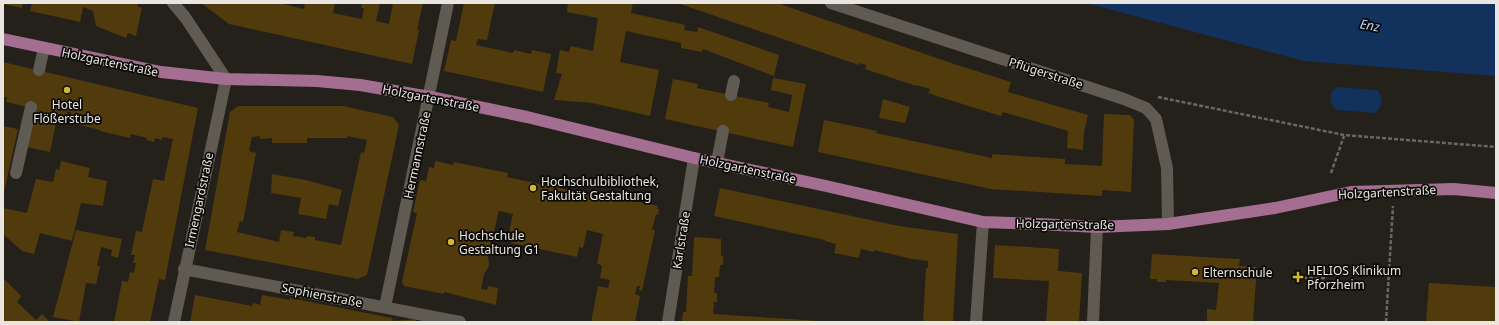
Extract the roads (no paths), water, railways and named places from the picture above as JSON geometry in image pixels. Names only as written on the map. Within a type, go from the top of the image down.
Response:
[{"type":"main road","name":"Holzgartenstraße","points":[[3,39],[161,72],[226,79],[317,81],[430,97],[527,117],[694,158],[826,186],[983,222],[1097,227],[1168,224],[1275,208],[1351,192],[1454,189],[1496,193]]},
{"type":"street","points":[[173,3],[185,17],[226,79]]},
{"type":"street","name":"Hermannstraße","points":[[385,307],[430,97],[448,3]]},
{"type":"street","name":"Pflügerstraße","points":[[831,3],[1124,99],[1146,108],[1156,119],[1167,168],[1168,224]]},
{"type":"street","points":[[39,70],[44,48]]},
{"type":"street","name":"Irmengardstraße","points":[[174,322],[184,269],[226,79]]},
{"type":"street","points":[[731,95],[734,81]]},
{"type":"street","points":[[16,173],[31,107]]},
{"type":"street","points":[[717,162],[723,131]]},
{"type":"street","name":"Karlstraße","points":[[668,322],[694,158]]},
{"type":"street","points":[[976,322],[983,222]]},
{"type":"street","points":[[1093,322],[1097,227]]},
{"type":"street","name":"Sophienstraße","points":[[184,269],[460,322]]},
{"type":"water","name":"Enz","points":[[1086,3],[1496,3],[1496,76],[1304,61]]},
{"type":"water","points":[[1337,87],[1377,90],[1382,99],[1380,108],[1375,113],[1336,110],[1330,98],[1332,92]]},
{"type":"place","name":"Hotel Flößerstube","points":[[67,90]]},
{"type":"place","name":"Hochschulbibliothek, Fakultät Gestaltung","points":[[533,188]]},
{"type":"place","name":"Hochschule Gestaltung G1","points":[[451,242]]},
{"type":"place","name":"Elternschule","points":[[1195,272]]},
{"type":"place","name":"HELIOS Klinikum Pforzheim","points":[[1298,277]]}]
